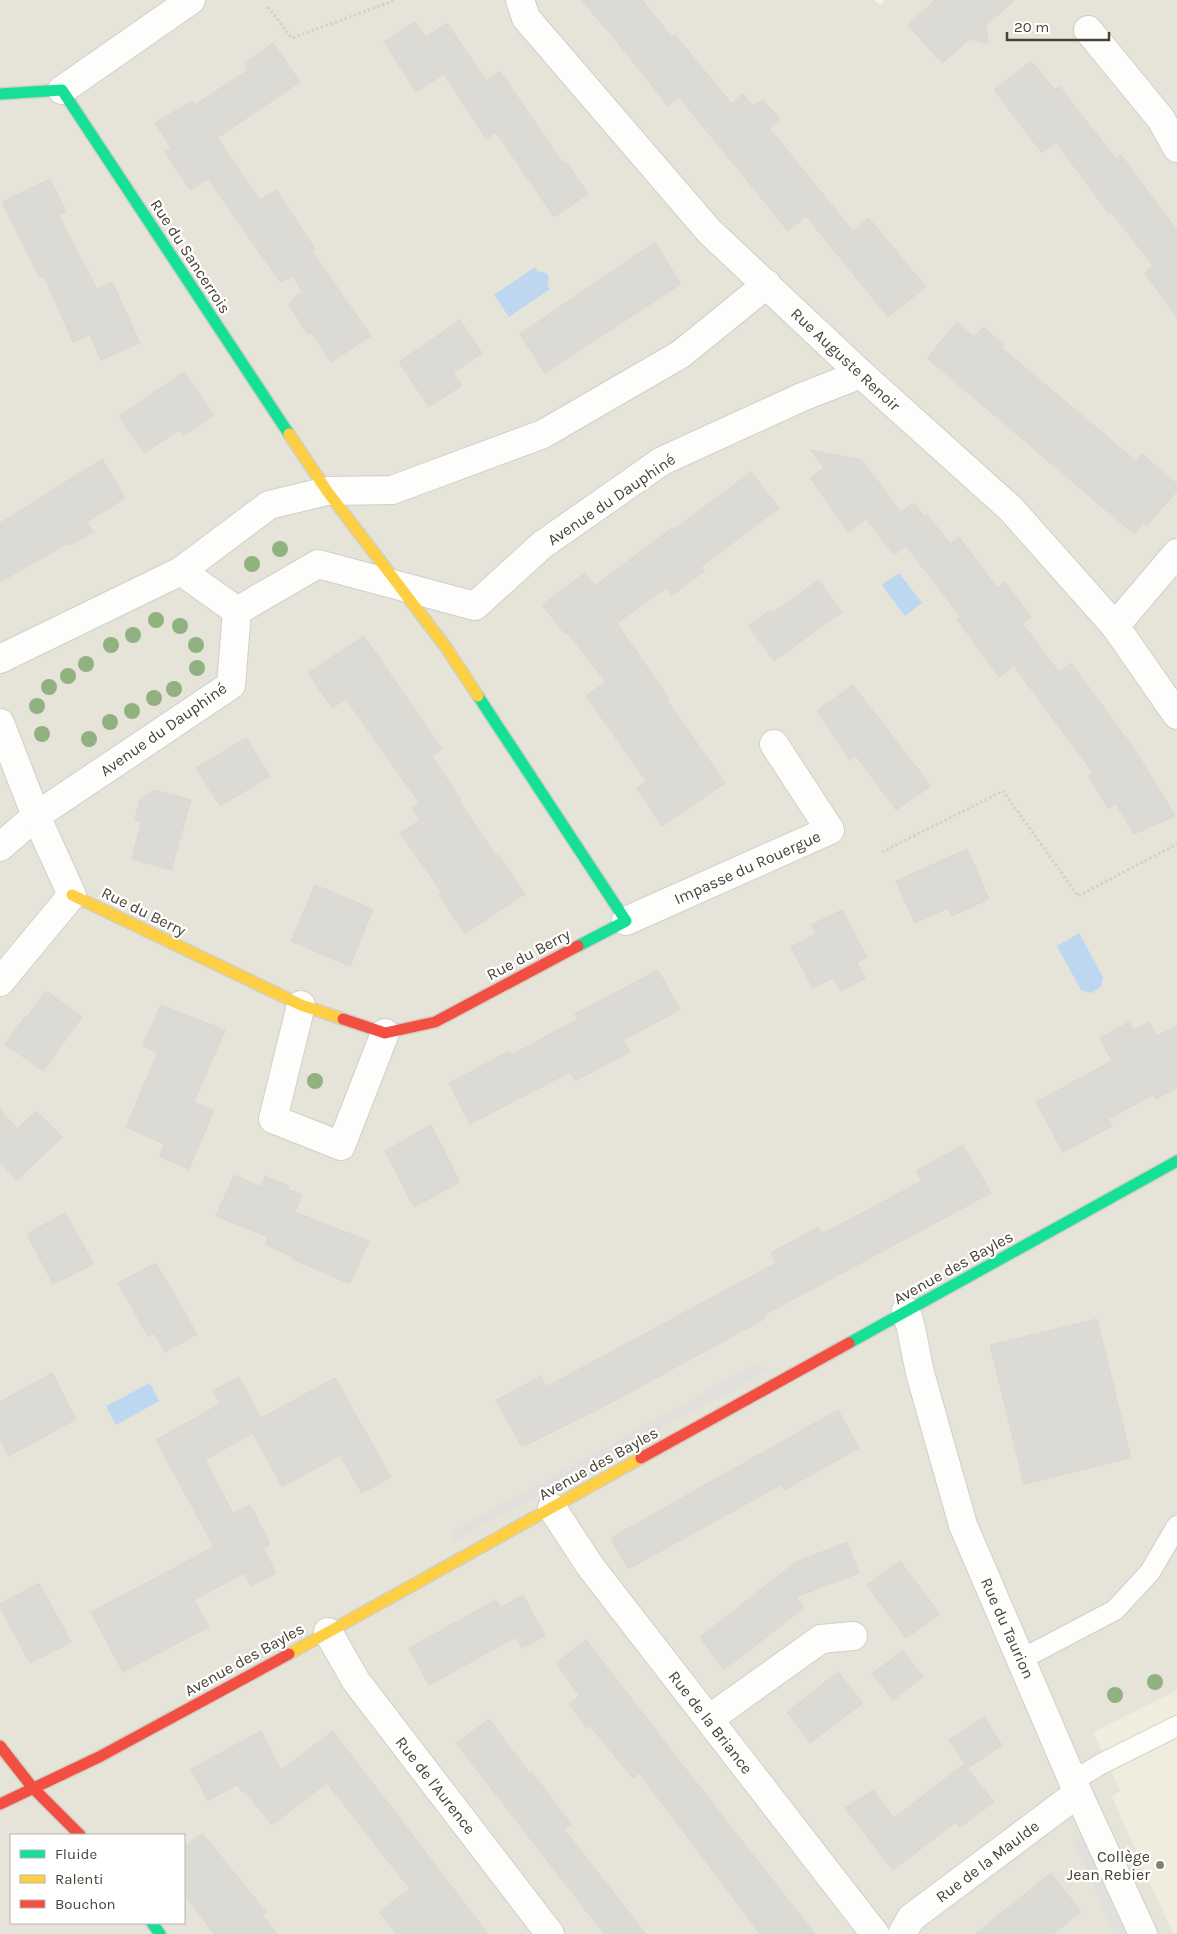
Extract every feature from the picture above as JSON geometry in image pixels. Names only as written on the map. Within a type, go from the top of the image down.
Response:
[{"type":"street","points":[[0,94],[62,90],[191,0]]},
{"type":"street","name":"Rue Auguste Renoir","points":[[520,0],[526,18],[703,224],[861,374],[1010,509],[1114,626],[1177,715]]},
{"type":"street","points":[[1088,30],[1161,119],[1177,148]]},
{"type":"street","name":"Rue du Sancerrois","points":[[62,90],[327,491]]},
{"type":"street","points":[[0,660],[182,571],[269,506],[327,491],[392,490],[543,434],[682,354],[767,284]]},
{"type":"street","name":"Avenue du Dauphiné","points":[[0,847],[36,816],[231,685],[237,612],[318,564],[475,606],[542,545],[662,461],[802,396],[861,374]]},
{"type":"street","points":[[327,491],[445,646],[626,921]]},
{"type":"street","points":[[1114,626],[1177,553]]},
{"type":"street","points":[[182,571],[237,612]]},
{"type":"street","points":[[0,723],[36,816],[72,895],[0,982]]},
{"type":"street","name":"Impasse du Rouergue","points":[[626,921],[830,830],[774,744]]},
{"type":"street","name":"Rue du Berry","points":[[72,895],[301,1005],[385,1033],[435,1022],[626,921]]},
{"type":"street","points":[[301,1005],[272,1119],[341,1146],[385,1033]]},
{"type":"street","name":"Avenue des Bayles","points":[[0,1804],[99,1756],[328,1632],[1177,1161]]},
{"type":"street","name":"Rue du Taurion","points":[[906,1311],[926,1392],[963,1525],[1076,1787],[1143,1934]]},
{"type":"street","name":"Rue de la Briance","points":[[552,1508],[590,1566],[875,1934]]},
{"type":"street","name":"Rue de l'Aurence","points":[[328,1632],[356,1681],[550,1934]]},
{"type":"street","points":[[709,1719],[821,1639],[853,1636]]},
{"type":"street","points":[[0,1746],[32,1787],[79,1834]]},
{"type":"street","name":"Rue de la Maulde","points":[[902,1934],[911,1918],[1076,1787]]},
{"type":"lane","points":[[1022,1659],[1115,1610],[1150,1572],[1177,1526]]},
{"type":"lane","points":[[1076,1787],[1106,1762],[1177,1726]]},
{"type":"path","points":[[268,7],[292,38],[396,0]]},
{"type":"path","points":[[882,852],[1003,791],[1078,896],[1177,844]]},
{"type":"shaded area","points":[[0,0],[874,0],[880,5],[885,0],[1177,0],[1177,1934],[0,1934]]},
{"type":"shaded area","points":[[755,1364],[770,1370],[452,1542],[455,1530]]},
{"type":"shaded area","name":"Collège Jean Rebier","points":[[1177,1690],[1177,1934],[1173,1934],[1112,1797],[1120,1791],[1093,1732]]},
{"type":"shaded area","points":[[1082,1837],[1126,1934],[1114,1934],[1073,1840]]},
{"type":"water","points":[[535,267],[538,272],[544,272],[548,275],[547,286],[550,289],[509,317],[494,295]]},
{"type":"water","points":[[899,573],[922,603],[905,616],[882,585]]},
{"type":"water","points":[[1079,933],[1103,977],[1101,987],[1091,993],[1081,990],[1057,946]]},
{"type":"water","points":[[150,1383],[159,1401],[116,1425],[106,1406]]},
{"type":"building","points":[[581,0],[642,0],[672,37],[675,35],[732,104],[743,94],[753,106],[763,100],[780,119],[769,128],[853,231],[869,218],[926,287],[888,317],[806,216],[788,231],[679,97],[668,106]]},
{"type":"building","points":[[935,0],[1015,0],[986,25],[988,44],[970,39],[942,63],[908,25]]},
{"type":"building","points":[[415,22],[426,37],[447,23],[486,81],[500,71],[564,164],[566,162],[588,194],[554,217],[496,132],[486,139],[444,74],[416,92],[384,42]]},
{"type":"building","points":[[273,43],[300,82],[217,138],[260,200],[276,190],[315,249],[312,251],[371,336],[331,362],[311,332],[308,335],[289,304],[293,301],[292,299],[302,292],[293,276],[280,282],[208,179],[190,190],[165,152],[171,148],[155,123],[192,101],[195,105],[248,70],[244,63]]},
{"type":"building","points":[[1031,61],[1055,90],[1059,86],[1116,159],[1121,155],[1177,230],[1177,318],[1145,273],[1153,266],[1111,212],[1109,214],[1056,142],[1042,153],[994,90]]},
{"type":"building","points":[[50,179],[66,212],[58,215],[97,289],[112,282],[140,343],[101,360],[90,335],[73,342],[44,276],[40,278],[2,202]]},
{"type":"building","points":[[655,242],[681,284],[545,373],[520,334]]},
{"type":"building","points":[[460,320],[482,353],[453,373],[462,385],[429,407],[399,362]]},
{"type":"building","points":[[957,322],[974,337],[983,327],[1004,345],[1002,348],[1136,461],[1142,454],[1177,484],[1177,491],[1147,525],[1144,523],[1134,534],[927,358]]},
{"type":"building","points":[[184,372],[214,415],[183,436],[179,430],[144,453],[119,416]]},
{"type":"building","points":[[810,450],[862,460],[901,512],[914,503],[924,516],[927,514],[950,544],[959,537],[997,588],[1005,582],[1031,617],[1022,623],[1059,672],[1071,663],[1135,750],[1175,816],[1134,834],[1116,804],[1108,809],[1089,776],[1093,773],[1014,666],[999,677],[957,619],[960,616],[906,546],[894,555],[866,519],[848,532],[810,478],[824,468]]},
{"type":"building","points":[[102,459],[125,498],[87,522],[93,532],[70,545],[69,543],[0,582],[0,523]]},
{"type":"building","points":[[751,472],[779,508],[701,567],[705,571],[672,595],[667,587],[617,623],[669,699],[667,700],[725,783],[662,826],[637,788],[647,782],[586,696],[606,682],[567,632],[565,634],[542,605],[585,573],[595,586]]},
{"type":"building","points":[[818,580],[842,612],[774,661],[748,626],[770,610],[773,613]]},
{"type":"building","points":[[364,636],[442,749],[432,756],[461,800],[459,801],[496,856],[499,855],[525,894],[465,934],[439,895],[442,893],[400,833],[420,820],[412,808],[419,803],[346,699],[332,708],[308,673]]},
{"type":"building","points":[[853,685],[931,786],[896,810],[856,756],[850,760],[817,711]]},
{"type":"building","points":[[246,738],[270,776],[220,806],[196,768]]},
{"type":"building","points":[[154,790],[191,800],[171,870],[132,859],[141,822],[135,820],[140,799]]},
{"type":"building","points":[[967,849],[989,899],[952,916],[948,908],[915,923],[896,881]]},
{"type":"building","points":[[315,885],[373,909],[350,966],[291,941]]},
{"type":"building","points":[[842,910],[867,957],[857,962],[865,978],[841,991],[833,978],[813,988],[791,947],[816,934],[811,925]]},
{"type":"building","points":[[658,970],[680,1010],[623,1040],[630,1052],[575,1081],[570,1072],[470,1124],[449,1083],[510,1051],[512,1055],[578,1019],[575,1014]]},
{"type":"building","points":[[46,991],[82,1017],[43,1071],[5,1044]]},
{"type":"building","points":[[161,1005],[225,1030],[194,1102],[214,1110],[189,1169],[160,1157],[164,1144],[126,1127],[158,1052],[143,1046]]},
{"type":"building","points":[[1129,1022],[1133,1030],[1149,1022],[1157,1036],[1177,1026],[1177,1088],[1156,1099],[1153,1095],[1108,1119],[1112,1126],[1063,1152],[1036,1102],[1112,1061],[1100,1038]]},
{"type":"building","points":[[0,1109],[17,1129],[36,1111],[62,1137],[17,1180],[0,1163]]},
{"type":"building","points":[[431,1125],[460,1182],[414,1207],[385,1151]]},
{"type":"building","points":[[963,1145],[991,1193],[764,1315],[766,1318],[605,1406],[522,1447],[496,1400],[541,1376],[546,1387],[776,1263],[771,1253],[818,1227],[822,1234],[922,1181],[916,1171]]},
{"type":"building","points":[[234,1175],[261,1187],[265,1176],[289,1186],[288,1189],[302,1195],[295,1212],[369,1241],[350,1284],[292,1259],[293,1257],[265,1244],[268,1237],[216,1216]]},
{"type":"building","points":[[65,1213],[94,1264],[53,1284],[27,1234]]},
{"type":"building","points":[[156,1263],[197,1334],[165,1352],[154,1333],[148,1336],[118,1283]]},
{"type":"building","points":[[1097,1319],[1131,1458],[1024,1484],[990,1345]]},
{"type":"building","points":[[52,1373],[76,1419],[9,1456],[0,1440],[0,1402]]},
{"type":"building","points":[[239,1377],[261,1418],[335,1378],[391,1477],[362,1493],[340,1455],[282,1487],[253,1433],[205,1460],[233,1513],[250,1505],[270,1544],[263,1548],[276,1573],[251,1586],[244,1573],[194,1600],[209,1627],[123,1672],[91,1612],[214,1547],[156,1440],[220,1404],[213,1391]]},
{"type":"building","points":[[838,1410],[859,1448],[784,1490],[781,1485],[628,1569],[611,1538]]},
{"type":"building","points":[[847,1542],[859,1573],[796,1597],[804,1608],[724,1670],[700,1637],[796,1562]]},
{"type":"building","points":[[900,1561],[940,1614],[906,1638],[867,1585]]},
{"type":"building","points":[[39,1583],[71,1642],[30,1663],[0,1604]]},
{"type":"building","points":[[523,1595],[545,1636],[522,1648],[516,1637],[429,1685],[409,1648],[496,1600],[500,1608]]},
{"type":"building","points":[[586,1640],[815,1934],[760,1934],[639,1773],[633,1778],[590,1726],[587,1728],[569,1704],[580,1696],[556,1663]]},
{"type":"building","points":[[903,1651],[923,1677],[893,1700],[872,1673]]},
{"type":"building","points":[[838,1672],[863,1703],[810,1743],[787,1712]]},
{"type":"building","points":[[984,1717],[1002,1745],[968,1768],[949,1740]]},
{"type":"building","points":[[489,1719],[530,1774],[532,1772],[571,1824],[564,1829],[646,1934],[604,1934],[456,1743]]},
{"type":"building","points":[[261,1731],[281,1770],[333,1731],[488,1934],[396,1934],[379,1912],[410,1889],[327,1783],[272,1825],[251,1799],[236,1785],[208,1801],[191,1769]]},
{"type":"building","points":[[964,1764],[994,1802],[960,1827],[956,1822],[893,1870],[845,1808],[873,1790],[894,1818]]},
{"type":"building","points":[[202,1833],[266,1912],[263,1915],[277,1934],[214,1934],[185,1895],[185,1846]]},
{"type":"building","points":[[1051,1873],[1081,1912],[1053,1934],[975,1934]]},
{"type":"traffic: fast","points":[[0,94],[62,90],[289,434]]},
{"type":"traffic: fast","points":[[478,696],[626,921],[578,946]]},
{"type":"traffic: fast","points":[[849,1343],[1177,1161]]},
{"type":"traffic: fast","points":[[153,1924],[160,1934]]},
{"type":"traffic: slow","points":[[289,434],[327,491],[445,646],[478,696]]},
{"type":"traffic: slow","points":[[72,895],[301,1005],[343,1019]]},
{"type":"traffic: slow","points":[[289,1654],[641,1458]]},
{"type":"traffic: jam","points":[[343,1019],[385,1033],[435,1022],[578,946]]},
{"type":"traffic: jam","points":[[641,1458],[849,1343]]},
{"type":"traffic: jam","points":[[0,1804],[99,1757],[289,1654]]},
{"type":"traffic: jam","points":[[0,1746],[32,1787],[79,1834]]},
{"type":"place","name":"Collège Jean Rebier","points":[[1160,1865]]}]
